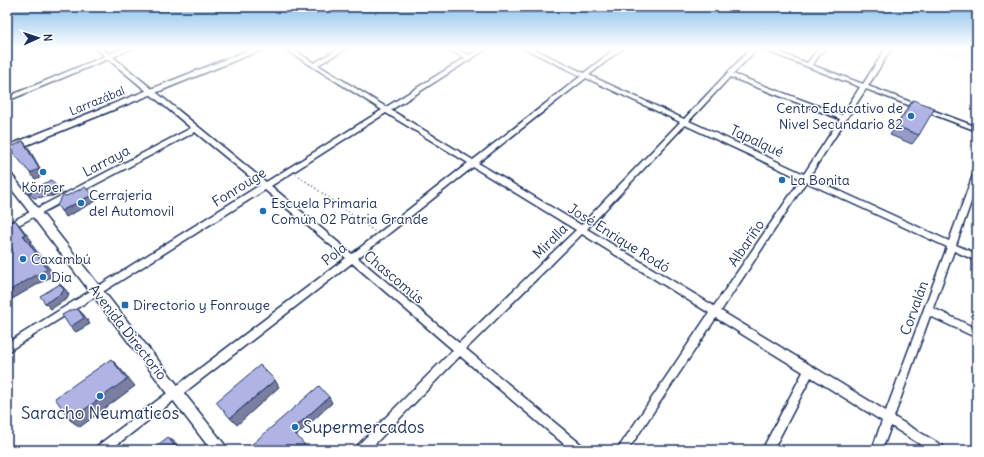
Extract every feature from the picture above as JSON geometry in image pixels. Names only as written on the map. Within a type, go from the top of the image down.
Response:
[{"type":"main road","name":"Larrazábal","points":[[7,150],[208,69]]},
{"type":"main road","name":"Avenida Directorio","points":[[7,176],[220,450]]},
{"type":"street","points":[[7,99],[79,69]]},
{"type":"street","name":"Chascomús","points":[[124,69],[266,186],[579,450]]},
{"type":"street","name":"José Enrique Rodó","points":[[321,69],[939,450]]},
{"type":"street","name":"Fonrouge","points":[[7,348],[452,69]]},
{"type":"street","name":"Tapalqué","points":[[571,69],[977,258]]},
{"type":"street","name":"Pola","points":[[101,450],[351,259],[593,69]]},
{"type":"street","name":"Miralla","points":[[361,450],[459,350],[581,230],[735,69]]},
{"type":"street","points":[[820,69],[977,129]]},
{"type":"street","name":"Albariño","points":[[622,450],[805,178],[875,69]]},
{"type":"street","points":[[730,75],[844,118]]},
{"type":"street","name":"Larraya","points":[[7,228],[195,129]]},
{"type":"street","name":"Corvalán","points":[[878,450],[977,175]]},
{"type":"street","points":[[928,310],[977,334]]},
{"type":"street","points":[[767,450],[809,371]]},
{"type":"path","points":[[291,170],[380,236]]},
{"type":"building","points":[[913,100],[935,108],[919,135],[896,126]]},
{"type":"building","points":[[23,141],[39,169],[30,173],[11,150],[15,145]]},
{"type":"building","points":[[51,180],[56,186],[47,190],[28,192]]},
{"type":"building","points":[[85,187],[92,195],[61,211],[57,205],[63,195],[66,196]]},
{"type":"building","points":[[15,220],[25,234],[23,235],[47,269],[7,292],[7,253],[13,250],[7,242],[7,224]]},
{"type":"building","points":[[60,284],[64,290],[61,294],[45,303],[40,296]]},
{"type":"building","points":[[78,309],[84,318],[70,327],[62,315],[71,310]]},
{"type":"building","points":[[111,359],[127,379],[70,420],[55,398]]},
{"type":"building","points":[[260,365],[275,380],[230,418],[216,402]]},
{"type":"building","points":[[319,386],[329,397],[292,430],[309,450],[253,450],[250,446]]},
{"type":"building","points":[[168,437],[175,447],[172,450],[151,450]]},
{"type":"place","name":"Centro Educativo de Nivel Secundario 82","points":[[911,116]]},
{"type":"place","name":"Körper","points":[[43,172]]},
{"type":"place","name":"La Bonita","points":[[782,180]]},
{"type":"place","name":"Cerrajeria del Automovil","points":[[81,203]]},
{"type":"place","name":"Escuela Primaria Común 02 Patria Grande","points":[[263,211]]},
{"type":"place","name":"Caxambú","points":[[23,259]]},
{"type":"place","name":"Dia","points":[[43,277]]},
{"type":"place","name":"Directorio y Fonrouge","points":[[125,305]]},
{"type":"place","name":"Saracho Neumaticos","points":[[100,396]]},
{"type":"place","name":"Supermercados","points":[[295,427]]}]
